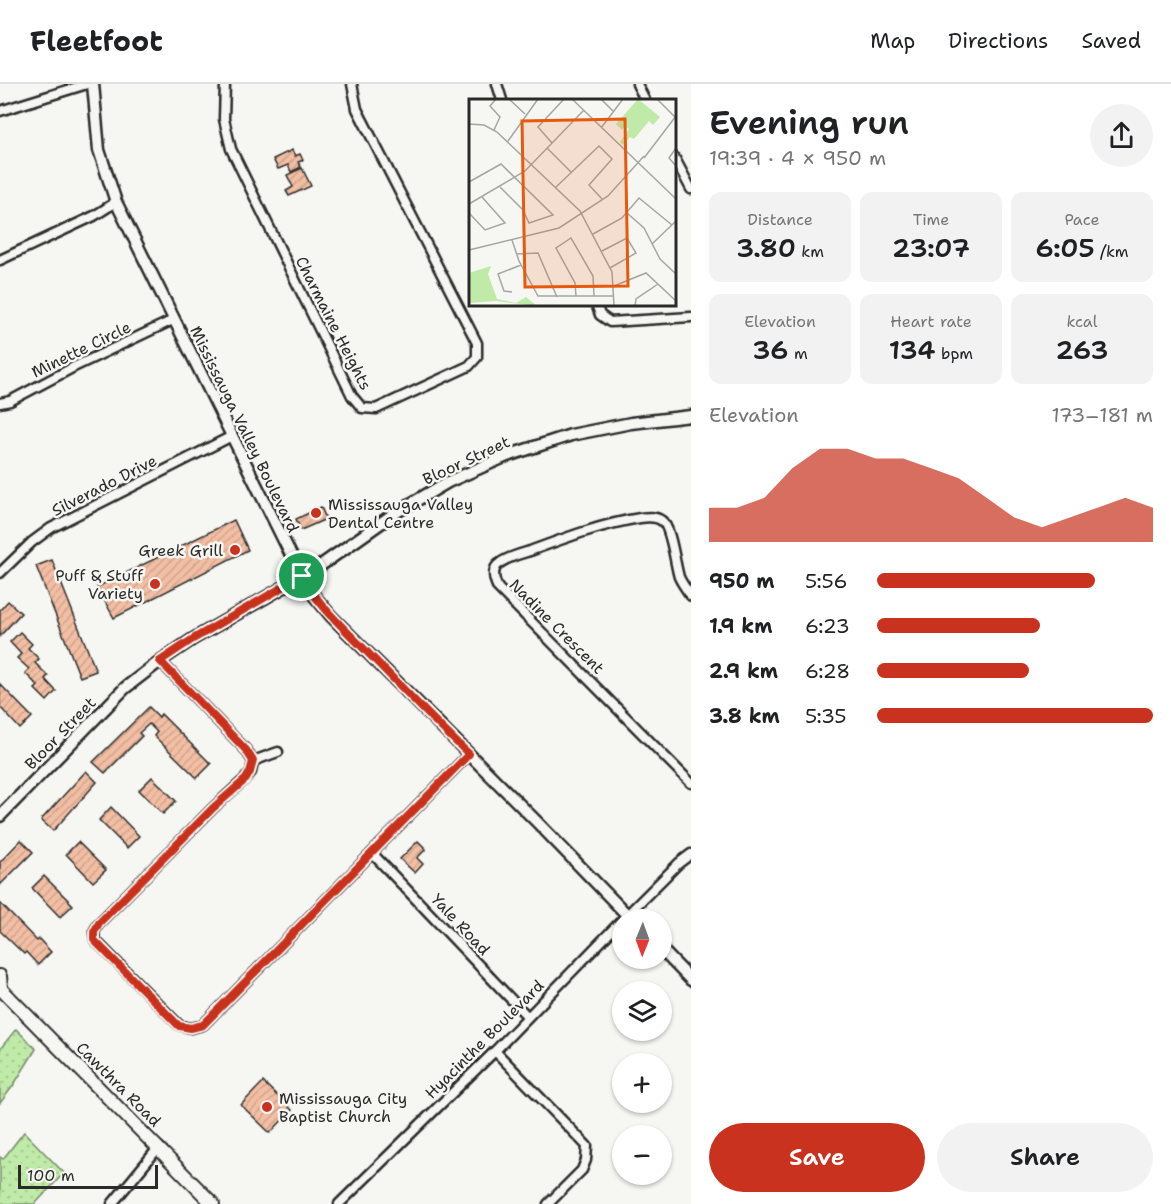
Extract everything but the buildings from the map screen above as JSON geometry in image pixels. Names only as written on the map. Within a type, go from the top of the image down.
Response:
[{"type":"main road","name":"Cawthra Road","points":[[0,984],[213,1204]]},
{"type":"street","points":[[0,111],[87,84]]},
{"type":"street","name":"Mississauga Valley Boulevard","points":[[93,84],[99,150],[116,202],[259,495],[311,592],[331,616],[469,754],[617,909]]},
{"type":"street","name":"Charmaine Heights","points":[[225,84],[224,119],[231,149],[352,396],[362,408],[376,409],[469,366],[477,357],[477,343],[357,109],[352,84]]},
{"type":"street","points":[[497,84],[502,99]]},
{"type":"street","points":[[637,84],[644,99]]},
{"type":"street","points":[[676,159],[691,189]]},
{"type":"street","points":[[0,260],[94,216],[116,202]]},
{"type":"street","points":[[597,306],[600,315],[610,322],[691,316]]},
{"type":"street","name":"Minette Circle","points":[[0,403],[10,401],[74,367],[174,320]]},
{"type":"street","name":"Bloor Street","points":[[0,816],[125,688],[160,661],[193,639],[317,568],[395,513],[448,482],[481,466],[549,442],[593,430],[691,416]]},
{"type":"street","name":"Silverado Drive","points":[[0,573],[32,542],[51,528],[231,436]]},
{"type":"street","name":"Nadine Crescent","points":[[691,596],[680,580],[665,522],[657,518],[641,518],[580,533],[499,563],[495,569],[494,578],[498,588],[691,783]]},
{"type":"street","points":[[160,661],[246,750],[253,761],[246,779],[213,808],[99,923],[94,932],[94,940],[179,1026],[191,1028],[203,1025],[469,754]]},
{"type":"street","points":[[253,761],[278,752]]},
{"type":"street","name":"Yale Road","points":[[372,853],[527,1016]]},
{"type":"street","name":"Hyacinthe Boulevard","points":[[635,909],[679,863],[691,854]]},
{"type":"street","name":"Hyacinthe Boulevard","points":[[339,1204],[612,932]]},
{"type":"street","points":[[672,960],[691,980]]},
{"type":"street","points":[[495,1051],[587,1146],[586,1160],[582,1170],[548,1204]]},
{"type":"street","points":[[112,1204],[159,1147]]},
{"type":"green space","points":[[16,1029],[36,1049],[0,1103],[0,1049]]},
{"type":"green space","points":[[24,1132],[64,1173],[35,1204],[0,1204],[0,1157],[3,1159]]},
{"type":"place","name":"Mississauga Valley Dental Centre","points":[[316,513]]},
{"type":"place","name":"Greek Grill","points":[[235,550]]},
{"type":"place","name":"Puff & Stuff Variety","points":[[155,584]]},
{"type":"place","name":"Mississauga City Baptist Church","points":[[267,1107]]},
{"type":"route","points":[[302,576],[311,592],[331,616],[469,754],[203,1025],[191,1028],[179,1026],[94,940],[94,932],[99,923],[213,808],[246,779],[253,761],[246,750],[160,661],[193,639],[302,576]]}]
